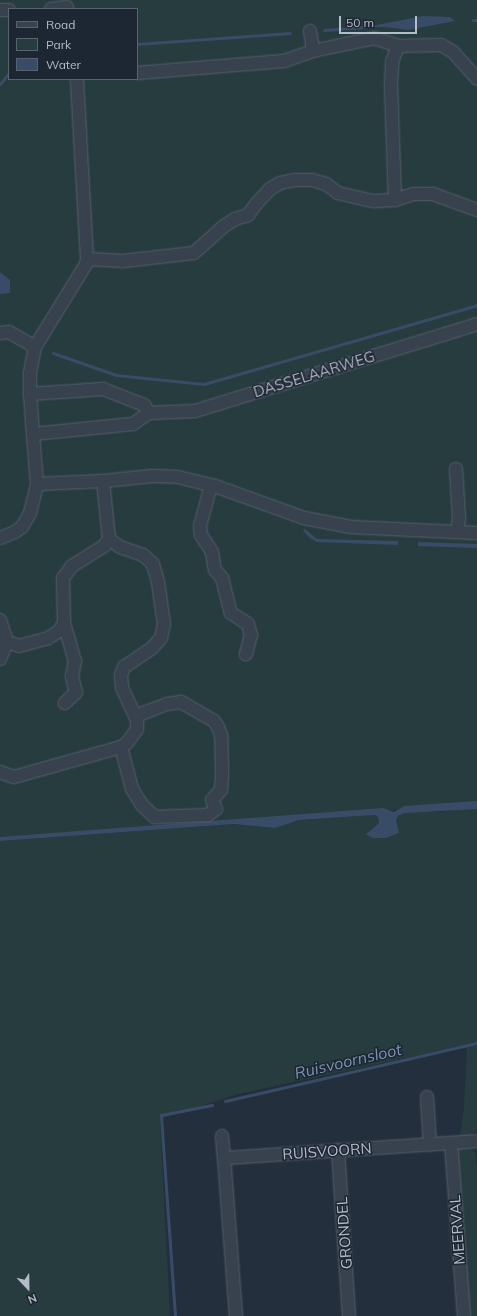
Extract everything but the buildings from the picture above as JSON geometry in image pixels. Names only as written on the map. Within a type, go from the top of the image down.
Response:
[{"type":"street","points":[[55,8],[67,5]]},
{"type":"street","points":[[310,31],[313,51]]},
{"type":"street","points":[[138,73],[284,61],[313,51],[374,38],[398,46],[442,45],[453,52],[477,79]]},
{"type":"street","points":[[394,200],[391,84],[392,62],[398,46]]},
{"type":"street","points":[[0,538],[15,532],[22,527],[30,512],[37,484],[30,394],[30,373],[35,347],[87,260],[77,80]]},
{"type":"street","points":[[87,260],[123,260],[194,253],[235,218],[248,215],[270,189],[280,183],[312,180],[326,184],[338,193],[374,201],[394,200],[414,194],[433,194],[477,210]]},
{"type":"street","name":"DASSELAARWEG","points":[[149,413],[195,411],[477,324]]},
{"type":"street","points":[[0,333],[9,332],[35,347]]},
{"type":"street","points":[[30,394],[103,389],[144,405],[149,413],[133,424],[33,434]]},
{"type":"street","points":[[456,470],[459,518],[457,532]]},
{"type":"street","points":[[37,484],[103,481],[153,476],[178,478],[211,485],[304,518],[351,527],[477,533]]},
{"type":"street","points":[[65,703],[76,692],[72,677],[75,661],[64,623],[63,578],[72,566],[104,546],[109,539],[103,481]]},
{"type":"street","points":[[211,485],[200,526],[201,535],[212,552],[215,570],[222,578],[231,613],[248,624],[251,635],[246,654]]},
{"type":"street","points":[[0,772],[14,777],[121,747],[134,735],[138,725],[122,688],[121,675],[124,667],[152,648],[161,638],[164,624],[158,582],[153,564],[143,555],[120,547],[109,539]]},
{"type":"street","points":[[0,620],[7,642],[0,659]]},
{"type":"street","points":[[7,642],[23,646],[37,642],[58,631],[64,623]]},
{"type":"street","points":[[121,747],[132,789],[142,805],[155,817],[208,815],[216,809],[212,800],[221,790],[222,774],[221,735],[214,721],[181,702],[167,704],[135,716]]},
{"type":"street","points":[[427,1097],[430,1145]]},
{"type":"street","points":[[222,1136],[236,1316]]},
{"type":"street","name":"RUISVOORN","points":[[224,1158],[477,1141]]},
{"type":"street","name":"MEERVAL","points":[[451,1143],[464,1316]]},
{"type":"street","name":"GRONDEL","points":[[338,1150],[349,1316]]},
{"type":"green space","points":[[0,0],[477,0],[477,804],[0,838]]},
{"type":"green space","points":[[469,808],[477,809],[477,1131],[470,1136],[460,1136],[464,1107],[467,1045],[238,1094],[160,1119],[170,1316],[0,1316],[0,841],[234,824],[275,828],[299,820],[375,815],[378,817],[379,823],[367,832],[396,821],[398,816],[404,813],[423,811],[440,812]]},
{"type":"green space","points":[[468,1147],[475,1152],[477,1166],[477,1316],[467,1316],[457,1149]]},
{"type":"water","points":[[423,16],[450,17],[455,21],[408,30],[385,27],[366,27]]},
{"type":"water","points":[[0,272],[10,280],[10,293],[0,294]]},
{"type":"water","points":[[305,529],[317,539],[398,541],[398,545],[317,542],[303,531]]},
{"type":"water","points":[[418,542],[477,544],[477,548],[418,546]]},
{"type":"water","points":[[477,801],[477,809],[404,813],[398,816],[396,821],[399,833],[386,838],[372,838],[366,834],[379,823],[378,817],[375,815],[299,820],[275,828],[234,824],[0,841],[0,837],[383,808],[394,812],[404,806]]},
{"type":"waterway","points":[[324,30],[366,27]]},
{"type":"waterway","points":[[138,44],[290,33]]},
{"type":"waterway","points":[[0,84],[8,74]]},
{"type":"waterway","points":[[53,353],[116,375],[204,384],[477,305]]},
{"type":"waterway","name":"Ruisvoornsloot","points":[[225,1101],[477,1043]]},
{"type":"waterway","name":"Ruisvoornsloot","points":[[175,1316],[161,1115],[212,1105]]}]
